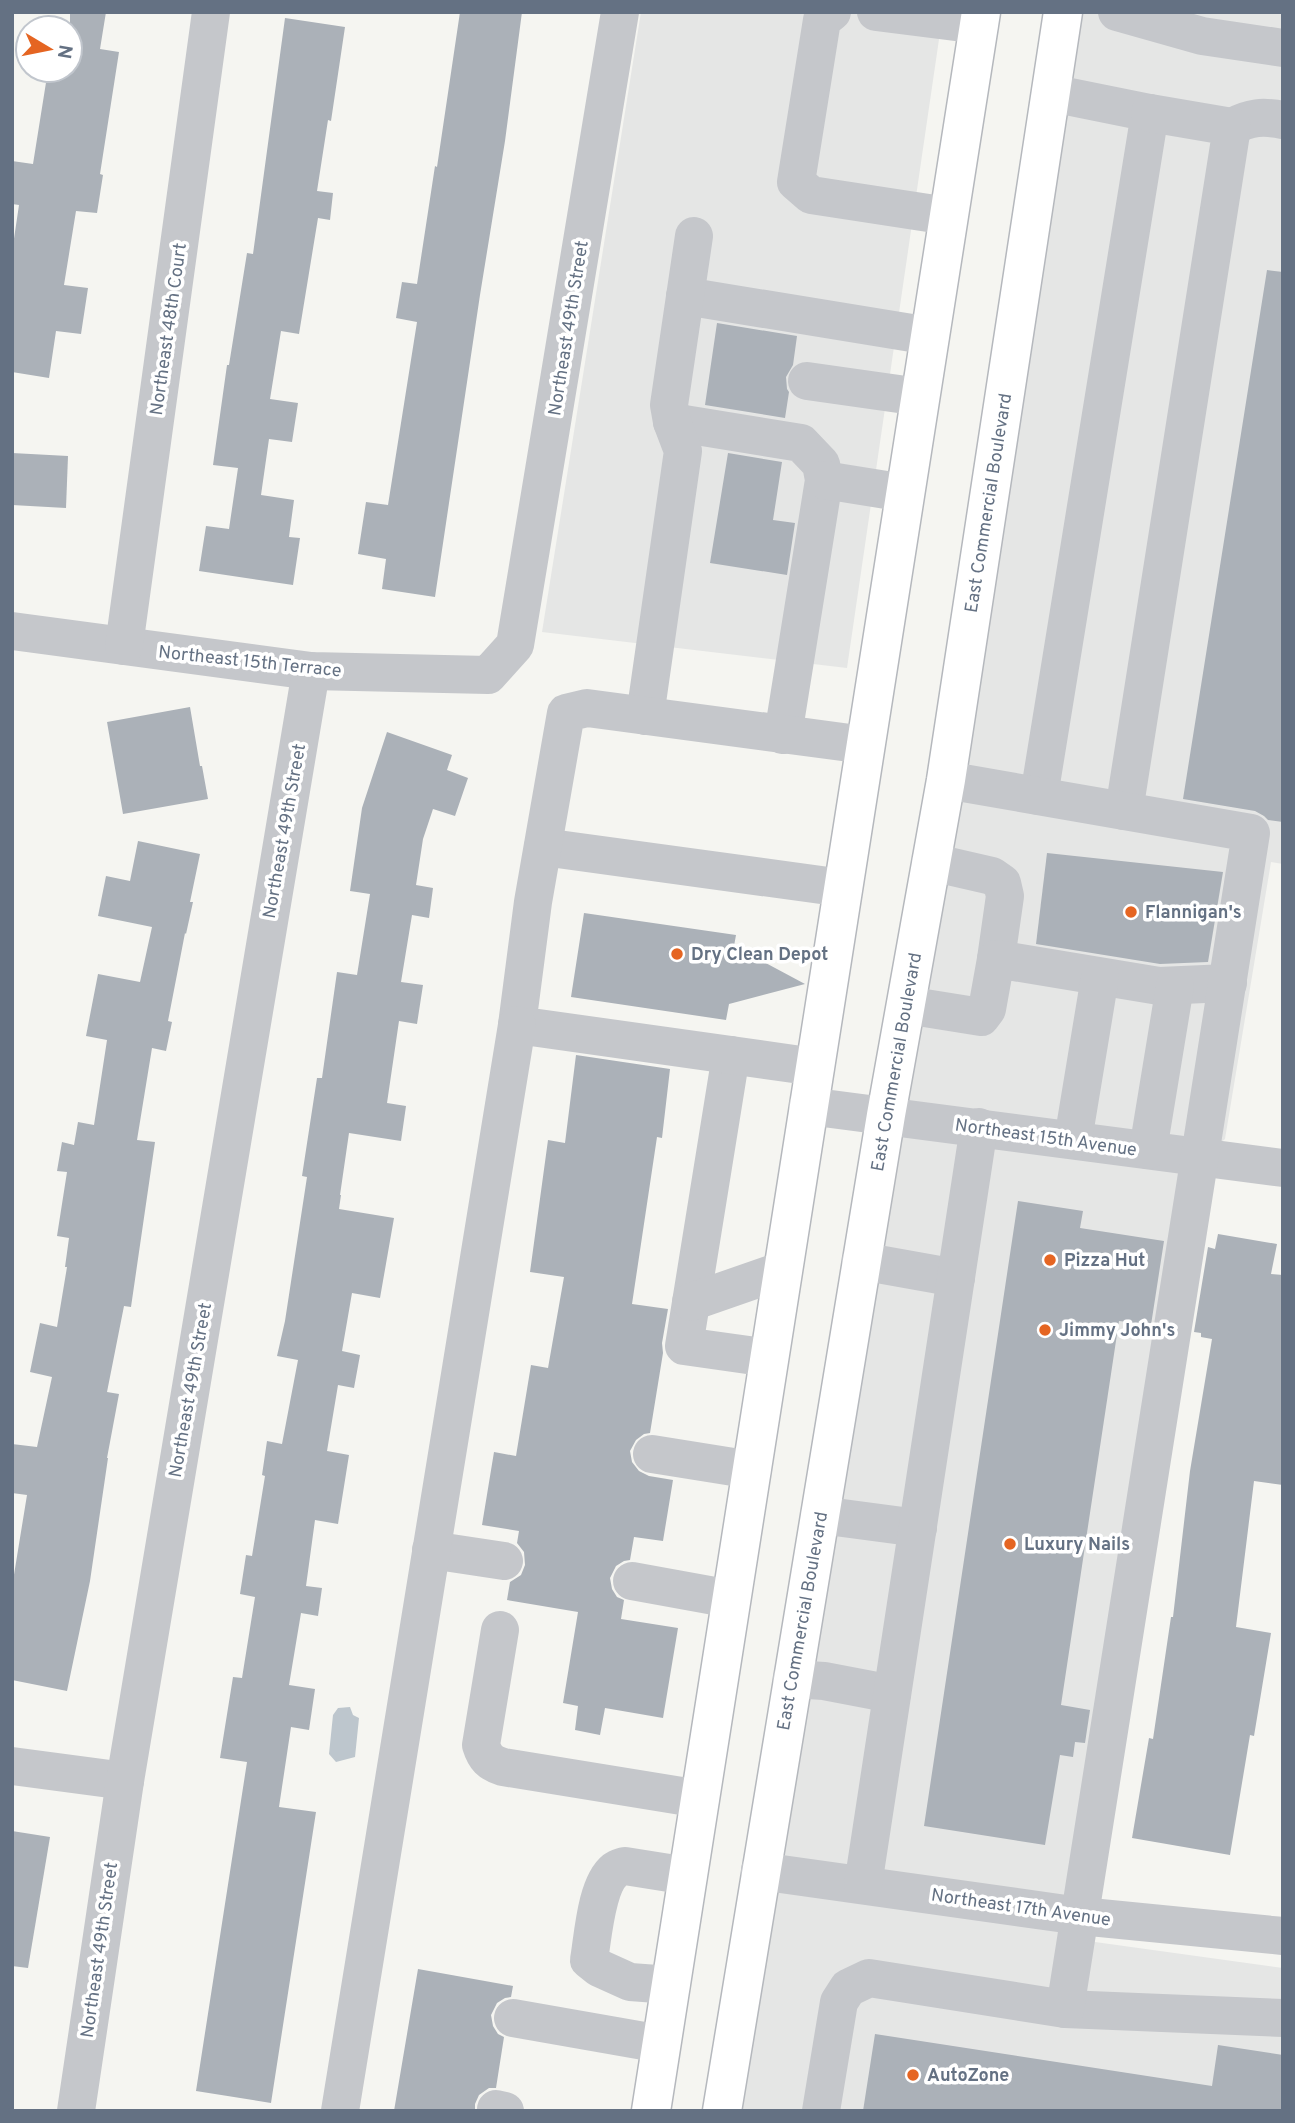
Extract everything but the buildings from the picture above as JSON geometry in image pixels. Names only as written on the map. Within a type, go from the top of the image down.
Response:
[{"type":"main road","name":"East Commercial Boulevard","points":[[722,2111],[886,1115],[946,780],[1063,12]]},
{"type":"main road","points":[[651,2111],[980,19]]},
{"type":"street","name":"Northeast 48th Court","points":[[124,646],[211,12]]},
{"type":"street","name":"Northeast 49th Street","points":[[488,675],[515,645],[620,12]]},
{"type":"street","points":[[832,12],[822,20],[796,182],[811,195],[948,216]]},
{"type":"street","points":[[876,12],[980,19]]},
{"type":"street","points":[[1117,12],[1155,18],[1202,36],[1283,48]]},
{"type":"street","points":[[1051,93],[1232,127],[1247,119],[1283,120]]},
{"type":"street","points":[[1039,796],[1150,113]]},
{"type":"street","points":[[1124,811],[1232,127]]},
{"type":"street","points":[[645,716],[683,451],[671,422],[669,405],[694,236]]},
{"type":"street","points":[[685,296],[930,336]]},
{"type":"street","points":[[807,381],[920,397]]},
{"type":"street","points":[[671,422],[801,443],[821,464],[824,480],[783,735]]},
{"type":"street","points":[[824,480],[905,493]]},
{"type":"street","name":"Northeast 15th Terrace","points":[[12,631],[311,671],[488,675]]},
{"type":"street","name":"Northeast 49th Street","points":[[75,2111],[125,1781],[311,671]]},
{"type":"street","points":[[340,2111],[517,1026],[533,902],[566,713],[587,708],[865,745]]},
{"type":"street","points":[[946,780],[1267,837],[1228,982],[1065,2009]]},
{"type":"street","points":[[542,848],[843,888]]},
{"type":"street","points":[[905,1005],[981,1017],[987,1009],[1005,896],[1002,883],[992,877],[931,862]]},
{"type":"street","points":[[996,959],[1159,986],[1228,982]]},
{"type":"street","points":[[1073,1140],[1100,977]]},
{"type":"street","points":[[1148,1150],[1175,986]]},
{"type":"street","points":[[517,1026],[815,1067]]},
{"type":"street","points":[[731,1055],[684,1346],[769,1358]]},
{"type":"street","name":"Northeast 15th Avenue","points":[[808,1106],[1283,1168]]},
{"type":"street","points":[[863,1885],[979,1127]]},
{"type":"street","points":[[862,1261],[956,1278]]},
{"type":"street","points":[[691,1303],[783,1270]]},
{"type":"street","points":[[652,1454],[752,1470]]},
{"type":"street","points":[[820,1515],[918,1528]]},
{"type":"street","points":[[431,1550],[504,1562]]},
{"type":"street","points":[[632,1581],[731,1599]]},
{"type":"street","points":[[500,1630],[481,1745],[484,1756],[492,1763],[700,1799]]},
{"type":"street","points":[[792,1679],[824,1681],[892,1694]]},
{"type":"street","points":[[12,1766],[125,1781]]},
{"type":"street","points":[[671,1985],[630,1982],[589,1960],[600,1895],[615,1869],[625,1866],[688,1876]]},
{"type":"street","name":"Northeast 17th Avenue","points":[[760,1871],[1080,1916],[1283,1936]]},
{"type":"street","points":[[821,2111],[839,2002],[848,1988],[869,1978],[1065,2009],[1283,2018]]},
{"type":"street","points":[[513,2018],[662,2044]]},
{"type":"shaded area","points":[[641,12],[943,12],[847,668],[542,632]]},
{"type":"shaded area","points":[[1080,12],[1283,12],[1283,864],[1271,862],[1225,1139],[1181,1177],[1059,1937],[1283,1968],[1283,2111],[742,2111]]},
{"type":"shaded area","points":[[350,1707],[353,1715],[359,1718],[355,1757],[336,1762],[329,1754],[333,1715],[338,1708]]},
{"type":"place","name":"Flannigan's","points":[[1131,912]]},
{"type":"place","name":"Dry Clean Depot","points":[[677,954]]},
{"type":"place","name":"Pizza Hut","points":[[1050,1260]]},
{"type":"place","name":"Jimmy John's","points":[[1045,1330]]},
{"type":"place","name":"Luxury Nails","points":[[1010,1544]]},
{"type":"place","name":"AutoZone","points":[[913,2075]]}]
